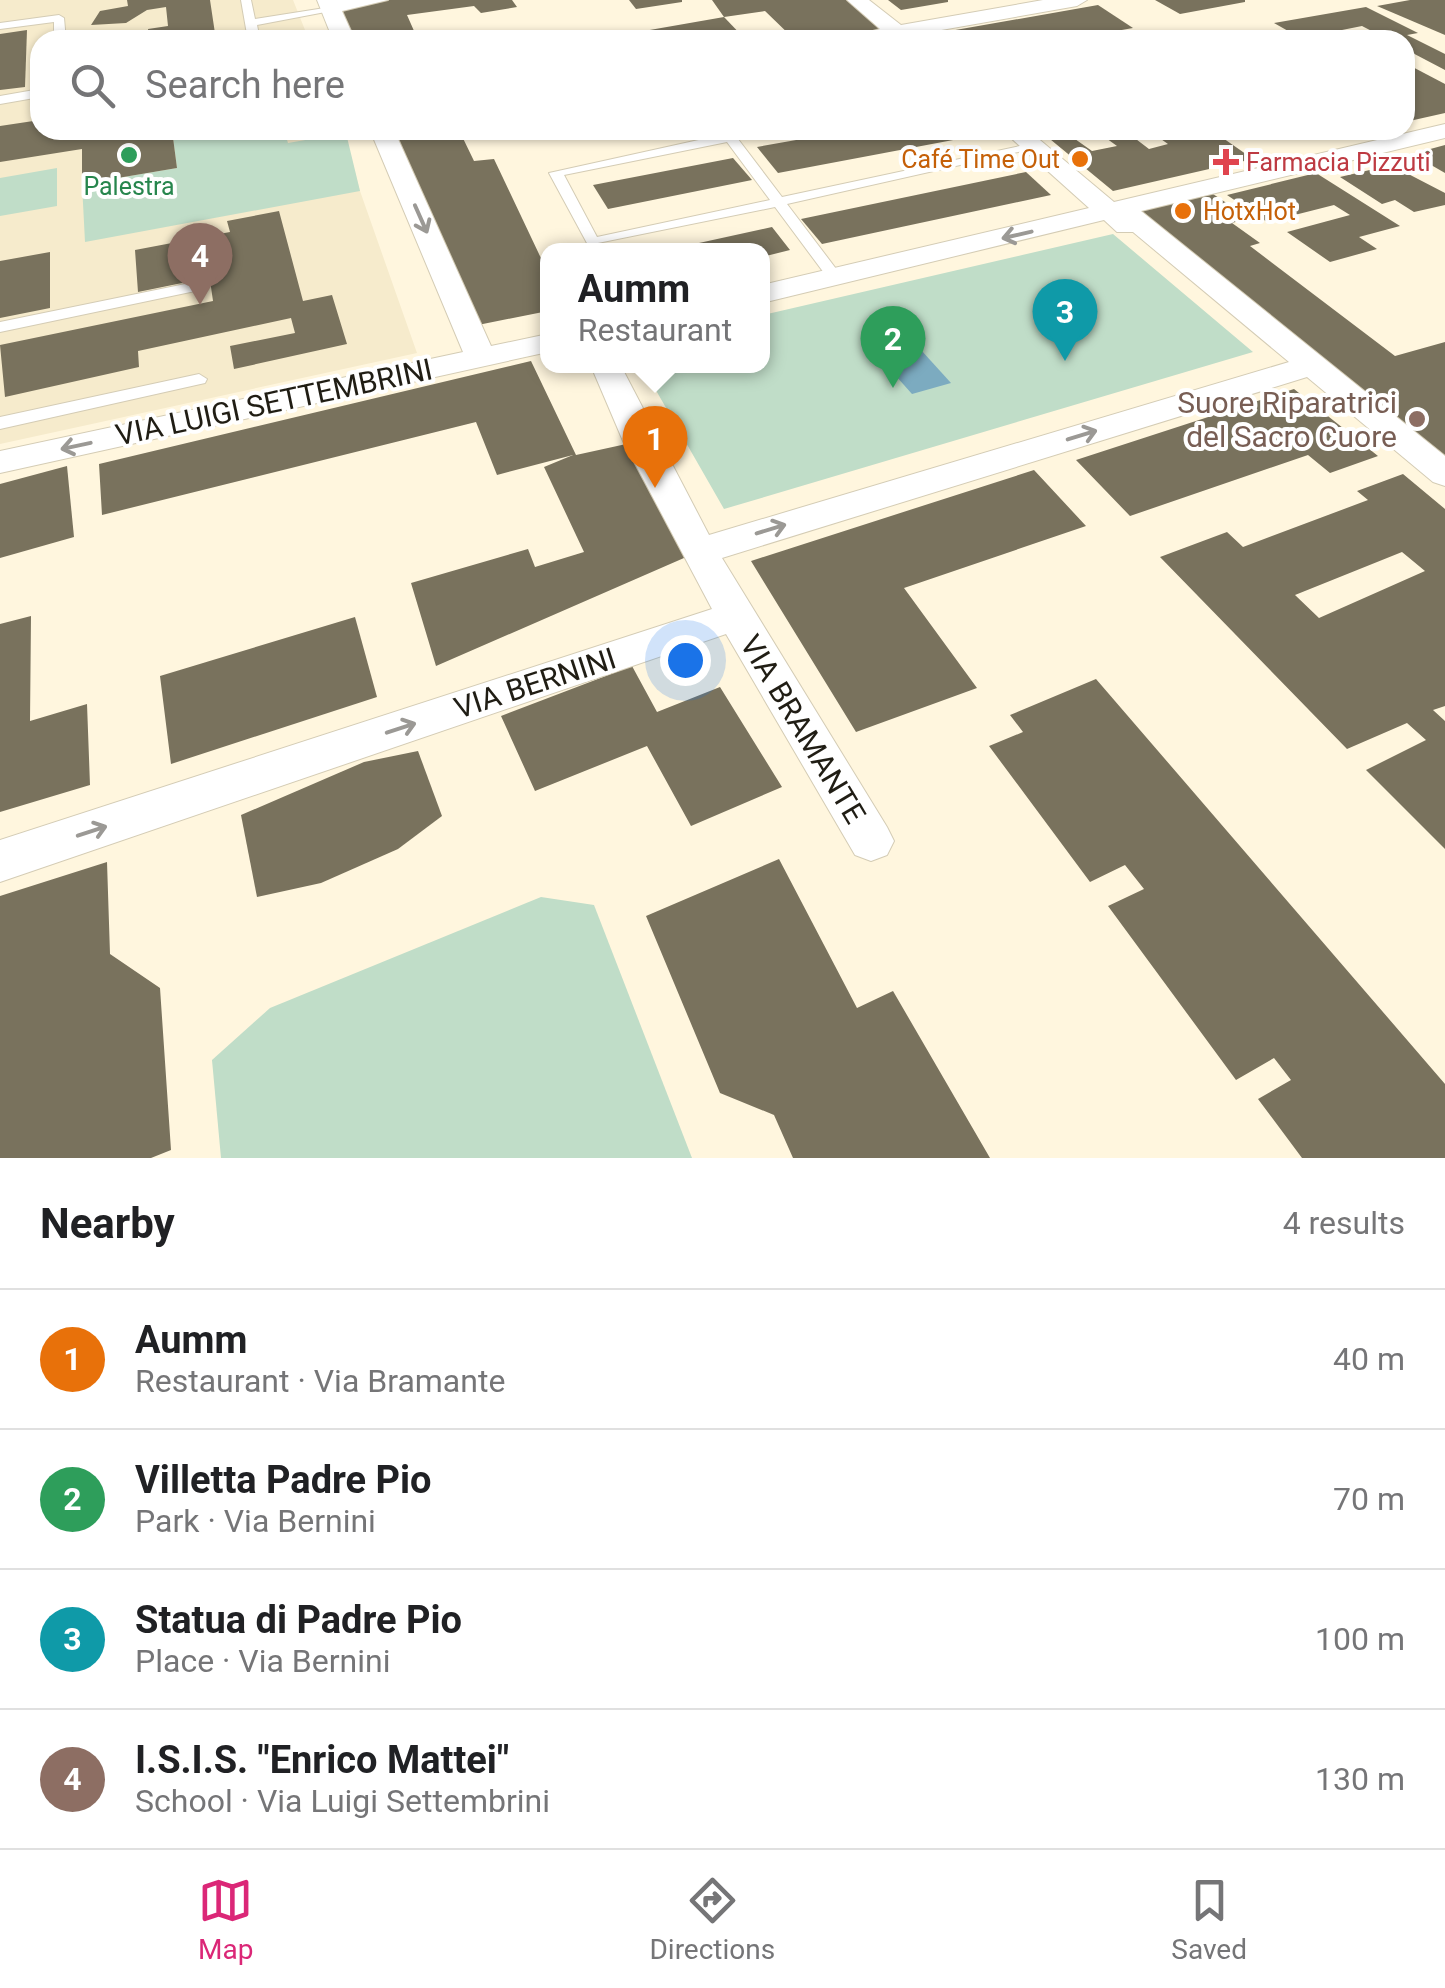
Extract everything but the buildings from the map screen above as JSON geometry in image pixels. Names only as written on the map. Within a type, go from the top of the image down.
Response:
[{"type":"street","points":[[340,30],[329,6],[378,0]]},
{"type":"street","points":[[857,0],[895,30]]},
{"type":"street","points":[[926,30],[1077,0]]},
{"type":"street","points":[[1415,138],[1445,131]]},
{"type":"street","points":[[386,140],[481,357]]},
{"type":"street","points":[[1026,140],[1305,368],[1445,474]]},
{"type":"street","points":[[770,292],[1409,140]]},
{"type":"street","name":"VIA LUIGI SETTEMBRINI","points":[[0,462],[540,345]]},
{"type":"street","points":[[700,551],[1305,368]]},
{"type":"street","points":[[609,373],[640,441],[735,616]]},
{"type":"street","name":"VIA BRAMANTE","points":[[735,616],[871,841]]},
{"type":"street","name":"VIA BERNINI","points":[[0,861],[735,616]]},
{"type":"lane","points":[[246,0],[252,30]]},
{"type":"lane","points":[[250,23],[329,6]]},
{"type":"lane","points":[[0,26],[59,18],[60,30]]},
{"type":"lane","points":[[0,100],[30,95]]},
{"type":"lane","points":[[711,140],[556,173],[594,242],[1034,147]]},
{"type":"lane","points":[[733,140],[835,278]]},
{"type":"lane","points":[[0,327],[194,288]]},
{"type":"lane","points":[[0,422],[198,378]]},
{"type":"shaded area","points":[[0,0],[293,0],[305,30],[30,30],[30,140],[347,140],[360,191],[417,353],[0,444]]},
{"type":"green space","points":[[173,140],[348,140],[360,191],[85,242],[82,184],[177,168]]},
{"type":"green space","points":[[57,168],[57,206],[0,216],[0,178]]},
{"type":"green space","points":[[1113,234],[1253,352],[724,509],[646,373],[770,373],[770,313]]},
{"type":"green space","points":[[541,897],[594,905],[692,1158],[221,1158],[212,1060],[270,1008]]},
{"type":"water","points":[[901,328],[951,383],[912,394],[863,339]]},
{"type":"place","name":"Palestra","points":[[129,155]]},
{"type":"place","name":"Café Time Out","points":[[1080,159]]},
{"type":"place","name":"Farmacia Pizzuti","points":[[1226,162]]},
{"type":"place","name":"HotxHot","points":[[1183,211]]},
{"type":"place","name":"I.S.I.S. \"Enrico Mattei\"","points":[[200,305]]},
{"type":"place","name":"Statua di Padre Pio","points":[[1065,361]]},
{"type":"place","name":"Villetta Padre Pio","points":[[893,388]]},
{"type":"place","name":"Suore Riparatrici del Sacro Cuore","points":[[1417,419]]},
{"type":"place","name":"Aumm","points":[[655,488]]}]
